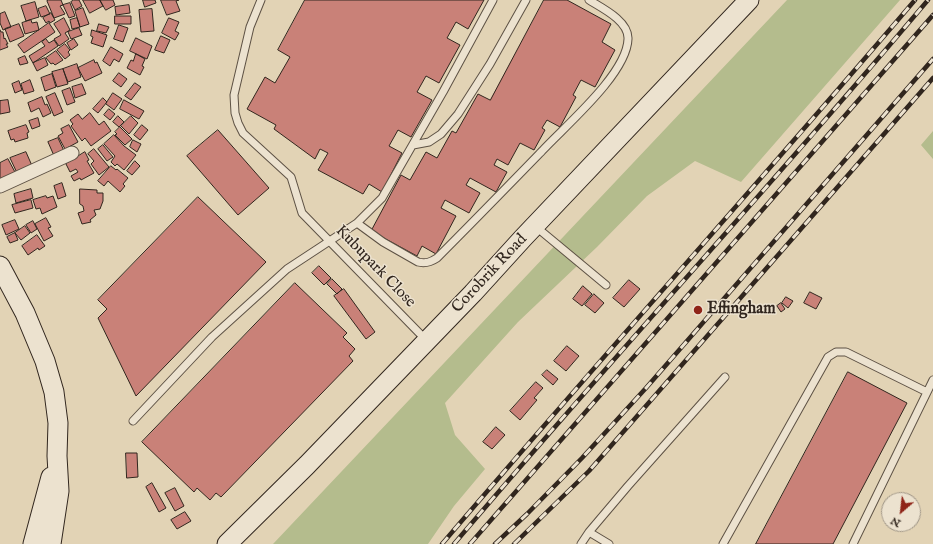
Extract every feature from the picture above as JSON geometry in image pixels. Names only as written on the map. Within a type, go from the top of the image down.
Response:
[{"type":"street","name":"Corobrik Road","points":[[227,544],[307,465],[427,341],[749,0]]},
{"type":"street","points":[[0,186],[72,153]]},
{"type":"street","points":[[2,272],[25,313],[45,361],[54,392],[58,423],[57,456],[59,491],[51,544]]},
{"type":"street","points":[[32,544],[57,456]]},
{"type":"lane","name":"Kubupark Close","points":[[261,0],[250,27],[238,73],[234,95],[235,113],[238,123],[243,133],[291,177],[302,213],[427,341]]},
{"type":"lane","points":[[133,421],[218,332],[287,268],[357,223],[382,198],[444,92],[493,0]]},
{"type":"lane","points":[[413,145],[429,142],[441,134],[458,114],[490,64],[526,0]]},
{"type":"lane","points":[[357,223],[383,242],[414,261],[424,264],[437,258],[603,88],[623,58],[628,39],[628,32],[623,24],[614,16],[589,0]]},
{"type":"lane","points":[[535,226],[606,285]]},
{"type":"lane","points":[[724,544],[828,357],[836,352],[846,352],[927,392]]},
{"type":"lane","points":[[581,544],[589,532],[725,377]]},
{"type":"lane","points":[[853,544],[933,380]]},
{"type":"lane","points":[[589,532],[610,544]]},
{"type":"green space","points":[[787,0],[900,0],[741,182],[695,161],[647,196],[597,247],[518,322],[445,403],[455,435],[485,469],[454,506],[428,544],[273,544]]},
{"type":"green space","points":[[933,131],[933,159],[921,145]]},
{"type":"building","points":[[61,0],[63,5],[60,6],[65,14],[54,18],[47,1]]},
{"type":"building","points":[[74,0],[79,0],[82,6],[75,10],[71,2]]},
{"type":"building","points":[[83,0],[100,0],[103,6],[90,13]]},
{"type":"building","points":[[100,0],[113,0],[115,5],[106,10]]},
{"type":"building","points":[[143,0],[155,0],[156,3],[145,7]]},
{"type":"building","points":[[161,0],[179,0],[176,1],[180,11],[167,15]]},
{"type":"building","points":[[305,0],[484,0],[468,29],[456,22],[447,38],[460,45],[439,83],[426,76],[417,92],[432,100],[411,137],[398,130],[389,146],[402,153],[382,192],[369,184],[363,194],[318,170],[328,153],[320,149],[315,159],[274,129],[276,125],[247,109],[265,77],[275,83],[290,57],[278,50]]},
{"type":"building","points":[[544,0],[567,0],[611,24],[602,42],[615,50],[595,87],[581,80],[573,95],[576,97],[560,127],[547,120],[542,128],[545,130],[534,150],[520,143],[508,165],[497,159],[494,165],[507,172],[496,192],[470,178],[466,185],[480,193],[469,213],[445,200],[441,208],[456,216],[436,254],[422,246],[417,256],[371,231],[401,175],[410,180],[426,152],[437,158],[452,131],[456,133],[478,94],[490,100]]},
{"type":"building","points":[[35,2],[39,17],[26,21],[21,6]]},
{"type":"building","points":[[70,3],[75,16],[69,18],[63,5]]},
{"type":"building","points":[[129,5],[130,13],[116,15],[115,7]]},
{"type":"building","points":[[46,6],[50,14],[41,17],[38,9]]},
{"type":"building","points":[[83,8],[89,24],[80,27],[75,11]]},
{"type":"building","points":[[152,9],[154,31],[141,32],[139,10]]},
{"type":"building","points":[[5,12],[11,27],[3,30],[0,23],[0,14]]},
{"type":"building","points":[[51,13],[55,20],[50,23],[49,21],[46,23],[43,18]]},
{"type":"building","points":[[115,16],[131,16],[131,24],[115,24]]},
{"type":"building","points":[[64,18],[70,30],[65,33],[69,39],[59,46],[54,39],[61,35],[54,24]]},
{"type":"building","points":[[77,18],[80,27],[72,29],[70,20]]},
{"type":"building","points":[[169,18],[179,22],[175,31],[179,33],[175,40],[162,33]]},
{"type":"building","points":[[31,20],[32,23],[37,22],[39,30],[25,34],[22,23]]},
{"type":"building","points":[[49,23],[55,32],[24,53],[18,45]]},
{"type":"building","points":[[19,24],[24,36],[10,42],[5,29]]},
{"type":"building","points":[[99,24],[109,27],[106,33],[97,31]]},
{"type":"building","points":[[119,25],[128,28],[123,42],[114,39]]},
{"type":"building","points":[[79,28],[82,35],[71,39],[68,32]]},
{"type":"building","points":[[0,30],[3,32],[4,39],[5,38],[8,47],[0,50]]},
{"type":"building","points":[[92,30],[107,35],[103,47],[91,43],[93,37],[91,36]]},
{"type":"building","points":[[161,36],[170,40],[164,53],[155,50]]},
{"type":"building","points":[[136,38],[152,46],[147,59],[130,51]]},
{"type":"building","points":[[46,39],[49,43],[54,40],[58,46],[33,63],[29,56],[45,46],[42,42]]},
{"type":"building","points":[[74,39],[78,45],[71,50],[67,43]]},
{"type":"building","points":[[65,44],[70,50],[68,52],[70,55],[65,59],[57,50]]},
{"type":"building","points":[[111,47],[123,54],[119,62],[114,59],[110,66],[103,61]]},
{"type":"building","points":[[56,51],[63,60],[55,65],[53,63],[51,64],[46,58]]},
{"type":"building","points":[[136,54],[145,59],[142,66],[144,67],[140,75],[127,68],[131,60],[133,61]]},
{"type":"building","points":[[25,56],[28,63],[20,65],[18,59]]},
{"type":"building","points":[[45,58],[48,65],[37,71],[33,63]]},
{"type":"building","points":[[94,60],[95,63],[97,62],[102,73],[85,81],[78,68]]},
{"type":"building","points":[[77,64],[81,77],[68,82],[63,69]]},
{"type":"building","points":[[63,69],[68,84],[57,87],[52,72]]},
{"type":"building","points":[[119,73],[127,79],[121,87],[113,81]]},
{"type":"building","points":[[52,74],[56,87],[45,91],[41,78]]},
{"type":"building","points":[[30,80],[34,91],[24,94],[21,84]]},
{"type":"building","points":[[19,81],[22,90],[15,93],[12,84]]},
{"type":"building","points":[[135,83],[141,87],[131,100],[125,96]]},
{"type":"building","points":[[82,84],[86,94],[75,98],[72,87]]},
{"type":"building","points":[[70,88],[75,102],[67,105],[62,91]]},
{"type":"building","points":[[55,93],[63,112],[54,116],[46,97]]},
{"type":"building","points":[[113,93],[122,99],[114,110],[106,104]]},
{"type":"building","points":[[42,97],[45,105],[47,104],[51,113],[43,117],[39,108],[31,112],[28,103]]},
{"type":"building","points":[[103,98],[107,102],[98,113],[93,109]]},
{"type":"building","points":[[8,100],[10,112],[0,114],[0,101]]},
{"type":"building","points":[[124,100],[144,111],[139,119],[120,109]]},
{"type":"building","points":[[109,109],[115,114],[110,120],[104,115]]},
{"type":"building","points":[[90,113],[99,125],[104,121],[111,131],[91,146],[85,138],[82,141],[71,126],[73,124],[70,120],[78,114],[82,119]]},
{"type":"building","points":[[118,116],[124,122],[119,127],[113,122]]},
{"type":"building","points":[[131,116],[138,123],[129,134],[121,126]]},
{"type":"building","points":[[38,118],[40,126],[32,129],[29,121]]},
{"type":"building","points":[[26,125],[29,132],[27,133],[28,138],[15,142],[14,139],[11,140],[8,131]]},
{"type":"building","points":[[69,125],[78,142],[65,149],[58,136],[63,133],[61,129]]},
{"type":"building","points":[[142,125],[148,130],[140,140],[134,135]]},
{"type":"building","points":[[120,127],[132,139],[125,145],[115,135],[117,134],[115,132]]},
{"type":"building","points":[[218,130],[269,188],[238,215],[187,156]]},
{"type":"building","points":[[114,135],[124,146],[136,155],[124,170],[117,164],[115,166],[111,162],[115,156],[104,144]]},
{"type":"building","points":[[58,138],[65,153],[55,158],[48,142]]},
{"type":"building","points":[[133,140],[141,144],[137,152],[130,147]]},
{"type":"building","points":[[103,145],[113,157],[107,161],[98,149]]},
{"type":"building","points":[[94,149],[109,167],[99,175],[91,164],[94,161],[88,154]]},
{"type":"building","points":[[26,152],[33,168],[18,175],[10,158]]},
{"type":"building","points":[[85,152],[89,160],[87,161],[94,173],[81,180],[80,178],[74,181],[71,176],[78,172],[76,169],[70,172],[66,164]]},
{"type":"building","points":[[8,159],[16,174],[0,182],[0,163]]},
{"type":"building","points":[[135,161],[140,166],[132,175],[127,171]]},
{"type":"building","points":[[111,166],[128,178],[123,184],[125,186],[120,192],[108,181],[104,186],[98,181]]},
{"type":"building","points":[[62,183],[66,196],[58,199],[54,186]]},
{"type":"building","points":[[31,189],[33,198],[16,203],[14,194]]},
{"type":"building","points":[[80,189],[97,190],[97,193],[103,193],[103,201],[100,209],[94,210],[96,215],[90,220],[91,222],[82,224],[78,213],[84,211],[83,206],[80,204]]},
{"type":"building","points":[[46,196],[47,198],[53,196],[57,207],[42,214],[40,208],[36,209],[33,200]]},
{"type":"building","points":[[198,197],[266,262],[136,396],[98,318],[107,309],[98,300]]},
{"type":"building","points":[[31,200],[33,208],[15,213],[12,205]]},
{"type":"building","points":[[46,218],[51,227],[48,228],[53,236],[44,241],[35,224]]},
{"type":"building","points":[[15,220],[19,229],[6,235],[2,225]]},
{"type":"building","points":[[33,221],[37,229],[31,233],[26,225]]},
{"type":"building","points":[[25,226],[30,233],[21,240],[15,233]]},
{"type":"building","points":[[15,233],[18,240],[10,243],[7,237]]},
{"type":"building","points":[[37,235],[45,246],[39,250],[38,248],[28,255],[22,246]]},
{"type":"building","points":[[319,266],[331,278],[324,285],[312,273]]},
{"type":"building","points":[[332,279],[342,289],[337,294],[327,284]]},
{"type":"building","points":[[629,280],[640,289],[624,307],[613,298]]},
{"type":"building","points":[[295,283],[347,333],[343,337],[355,349],[349,356],[353,361],[221,497],[216,493],[210,500],[197,488],[194,492],[142,442]]},
{"type":"building","points":[[583,286],[592,294],[582,306],[573,299]]},
{"type":"building","points":[[344,289],[375,332],[366,339],[334,296]]},
{"type":"building","points":[[810,292],[822,298],[816,309],[804,303]]},
{"type":"building","points":[[594,294],[604,303],[595,313],[585,305]]},
{"type":"building","points":[[786,297],[793,301],[788,308],[782,303]]},
{"type":"building","points":[[781,303],[785,309],[781,312],[777,306]]},
{"type":"building","points":[[567,346],[579,356],[566,371],[554,361]]},
{"type":"building","points":[[547,370],[558,379],[553,385],[542,375]]},
{"type":"building","points":[[848,372],[907,403],[833,544],[756,544]]},
{"type":"building","points":[[536,382],[543,388],[534,398],[537,400],[520,420],[510,411]]},
{"type":"building","points":[[496,427],[505,435],[492,449],[483,442]]},
{"type":"building","points":[[126,453],[137,453],[138,477],[127,478]]},
{"type":"building","points":[[152,483],[166,508],[159,512],[146,487]]},
{"type":"building","points":[[175,488],[184,506],[175,511],[165,493]]},
{"type":"building","points":[[185,512],[191,521],[177,529],[171,520]]},
{"type":"railway","points":[[442,544],[915,0]]},
{"type":"railway","points":[[454,544],[928,0]]},
{"type":"railway","points":[[470,544],[933,15]]},
{"type":"railway","points":[[495,544],[582,458],[646,388],[933,59]]},
{"type":"railway","points":[[514,544],[589,471],[933,78]]},
{"type":"place","name":"Effingham","points":[[698,310]]}]
